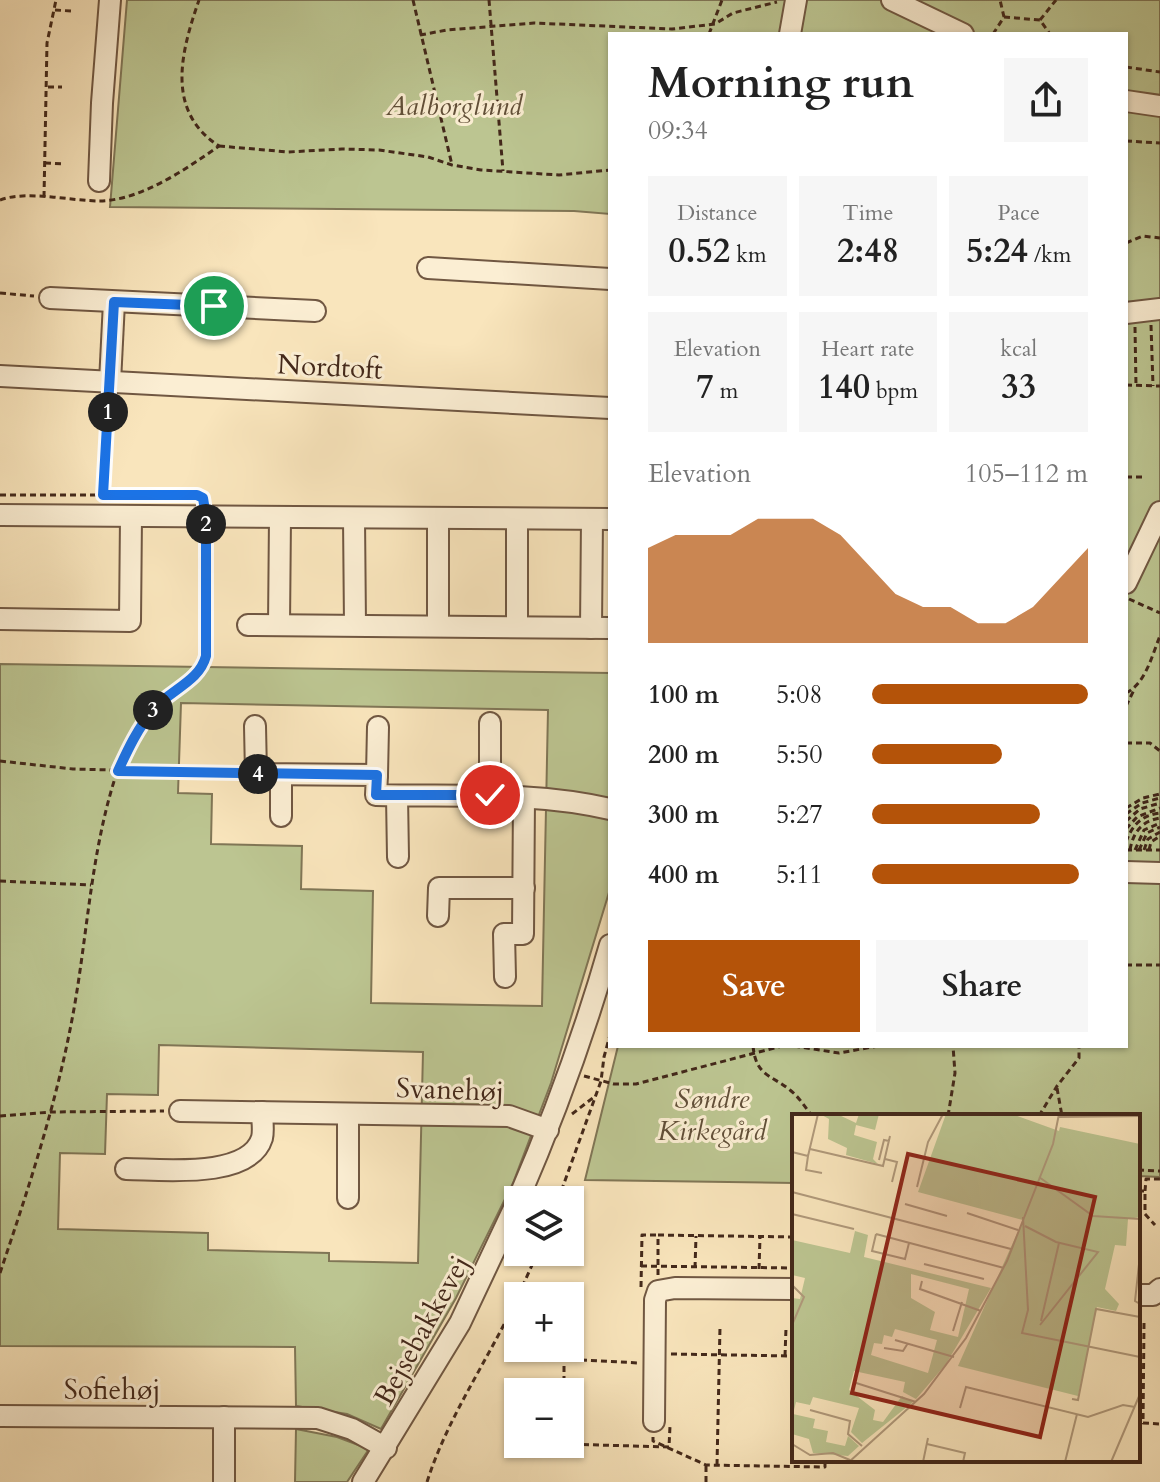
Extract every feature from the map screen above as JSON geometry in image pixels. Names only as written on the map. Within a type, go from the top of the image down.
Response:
[{"type":"street","points":[[99,181],[110,0]]},
{"type":"street","points":[[790,32],[796,0]]},
{"type":"street","points":[[892,0],[959,32]]},
{"type":"street","points":[[1128,101],[1160,106]]},
{"type":"street","points":[[428,268],[608,279]]},
{"type":"street","points":[[50,298],[315,311]]},
{"type":"street","points":[[110,382],[114,302]]},
{"type":"street","name":"Nordtoft","points":[[0,376],[608,408]]},
{"type":"street","points":[[1128,579],[1160,512]]},
{"type":"street","points":[[0,515],[601,519],[601,628],[248,625]]},
{"type":"street","points":[[0,619],[130,621],[131,517]]},
{"type":"street","points":[[279,625],[280,517]]},
{"type":"street","points":[[354,518],[355,625]]},
{"type":"street","points":[[438,518],[438,626]]},
{"type":"street","points":[[517,519],[517,627]]},
{"type":"street","points":[[490,723],[490,795]]},
{"type":"street","points":[[255,726],[256,774],[377,775]]},
{"type":"street","points":[[378,727],[376,795],[490,795],[564,800],[608,809]]},
{"type":"street","points":[[281,775],[281,816]]},
{"type":"street","points":[[397,796],[398,857]]},
{"type":"street","points":[[505,977],[504,934],[523,934],[524,798]]},
{"type":"street","points":[[1128,872],[1160,873]]},
{"type":"street","points":[[438,916],[439,888],[524,888]]},
{"type":"street","name":"Bejsebakkevej","points":[[525,1186],[557,1124],[608,952]]},
{"type":"street","name":"Svanehøj","points":[[180,1111],[509,1116],[557,1124]]},
{"type":"street","points":[[126,1169],[206,1169],[237,1162],[249,1154],[262,1138],[262,1112]]},
{"type":"street","points":[[348,1114],[348,1198]]},
{"type":"street","name":"Bejsebakkevej","points":[[363,1482],[460,1323],[504,1230]]},
{"type":"street","points":[[654,1421],[655,1300],[658,1291],[675,1288],[792,1289]]},
{"type":"street","name":"Sofiehøj","points":[[0,1416],[318,1418],[352,1429],[386,1448]]},
{"type":"street","points":[[224,1417],[224,1482]]},
{"type":"path","points":[[44,197],[47,43],[56,0]]},
{"type":"path","points":[[199,0],[188,31],[181,73],[186,108],[201,134],[219,146],[288,152],[379,150],[428,157],[452,165],[559,175],[608,170]]},
{"type":"path","points":[[413,0],[452,165]]},
{"type":"path","points":[[489,0],[503,171]]},
{"type":"path","points":[[710,32],[722,0]]},
{"type":"path","points":[[420,35],[534,23],[672,29],[715,24],[733,13],[789,0]]},
{"type":"path","points":[[994,32],[1004,17],[1000,0]]},
{"type":"path","points":[[1040,20],[1056,0]]},
{"type":"path","points":[[55,10],[71,11]]},
{"type":"path","points":[[1004,17],[1040,20],[1049,32]]},
{"type":"path","points":[[1128,67],[1160,72]]},
{"type":"path","points":[[48,87],[62,87]]},
{"type":"path","points":[[1128,141],[1160,143]]},
{"type":"path","points":[[0,200],[44,197],[104,201],[165,182],[219,146]]},
{"type":"path","points":[[45,163],[64,164]]},
{"type":"path","points":[[1128,242],[1143,236],[1160,238]]},
{"type":"path","points":[[0,293],[50,298]]},
{"type":"path","points":[[1136,386],[1143,311]]},
{"type":"path","points":[[1143,311],[1153,386]]},
{"type":"path","points":[[103,495],[110,382]]},
{"type":"path","points":[[1128,385],[1160,386]]},
{"type":"path","points":[[1128,477],[1142,477]]},
{"type":"path","points":[[0,495],[197,495],[203,498],[206,505],[206,656],[202,669],[155,708],[138,729],[118,771],[103,819],[75,1001],[51,1112],[0,1273]]},
{"type":"path","points":[[1128,598],[1160,613]]},
{"type":"path","points":[[1128,702],[1160,636]]},
{"type":"path","points":[[1128,692],[1135,688]]},
{"type":"path","points":[[1128,743],[1150,743],[1160,751]]},
{"type":"path","points":[[0,761],[118,771],[256,774]]},
{"type":"path","points":[[1128,807],[1143,798],[1160,815]]},
{"type":"path","points":[[1128,813],[1142,803],[1160,815]]},
{"type":"path","points":[[1128,819],[1140,809],[1160,815]]},
{"type":"path","points":[[1128,827],[1137,817],[1160,815]]},
{"type":"path","points":[[1128,839],[1137,823],[1145,817],[1160,815]]},
{"type":"path","points":[[1137,850],[1135,833],[1140,826],[1160,815]]},
{"type":"path","points":[[1137,850],[1160,815]]},
{"type":"path","points":[[1137,850],[1151,842],[1160,815]]},
{"type":"path","points":[[1137,850],[1159,849]]},
{"type":"path","points":[[0,881],[91,885]]},
{"type":"path","points":[[1128,965],[1160,965]]},
{"type":"path","points":[[563,1186],[601,1081],[608,1042]]},
{"type":"path","points":[[753,1048],[762,1073],[797,1096],[810,1114]]},
{"type":"path","points":[[580,1075],[625,1085],[636,1084],[773,1048]]},
{"type":"path","points":[[803,1048],[826,1053],[867,1048]]},
{"type":"path","points":[[826,1048],[826,1053]]},
{"type":"path","points":[[948,1114],[955,1073],[953,1048]]},
{"type":"path","points":[[1040,1114],[1079,1058],[1079,1048]]},
{"type":"path","points":[[1057,1086],[1062,1114]]},
{"type":"path","points":[[557,1124],[594,1097]]},
{"type":"path","points":[[0,1116],[51,1112],[180,1111]]},
{"type":"path","points":[[1140,1170],[1160,1171]]},
{"type":"path","points":[[1155,1225],[1145,1214],[1146,1179],[1160,1179]]},
{"type":"path","points":[[1140,1191],[1145,1191]]},
{"type":"path","points":[[658,1291],[658,1235],[792,1237]]},
{"type":"path","points":[[695,1267],[696,1236]]},
{"type":"path","points":[[759,1268],[760,1237]]},
{"type":"path","points":[[641,1266],[792,1268]]},
{"type":"path","points":[[427,1482],[433,1461],[459,1407],[504,1322]]},
{"type":"path","points":[[1144,1323],[1143,1423],[1160,1424]]},
{"type":"path","points":[[717,1465],[720,1327]]},
{"type":"path","points":[[785,1356],[786,1328]]},
{"type":"path","points":[[564,1378],[564,1359],[640,1363],[671,1361],[671,1353],[792,1356]]},
{"type":"path","points":[[654,1421],[653,1441],[706,1465],[825,1467],[825,1462]]},
{"type":"path","points":[[706,1465],[706,1482]]},
{"type":"green space","name":"Aalborglund","points":[[127,0],[1160,0],[1160,1177],[1140,1176],[1140,1114],[792,1114],[792,1183],[585,1180],[618,1048],[1128,1048],[1128,32],[608,32],[608,214],[110,207]]},
{"type":"green space","points":[[0,664],[608,673],[608,896],[551,1083],[513,1183],[504,1186],[504,1201],[456,1298],[381,1429],[347,1414],[296,1406],[295,1347],[0,1346]],"holes":[[[181,703],[548,710],[542,1006],[371,1003],[373,891],[301,889],[302,846],[211,844],[212,794],[178,793]],[[159,1045],[423,1052],[418,1263],[329,1261],[329,1253],[208,1250],[208,1233],[58,1229],[60,1153],[105,1154],[107,1094],[158,1095]]]},
{"type":"green space","points":[[296,1429],[337,1437],[369,1449],[347,1482],[295,1482]]},
{"type":"route","points":[[214,306],[114,302],[103,495],[197,495],[203,498],[206,505],[206,656],[202,669],[155,708],[138,729],[118,771],[377,775],[376,795],[490,795]]},
{"type":"park label","name":"Søndre Kirkegård","points":[[712,1114]]}]
